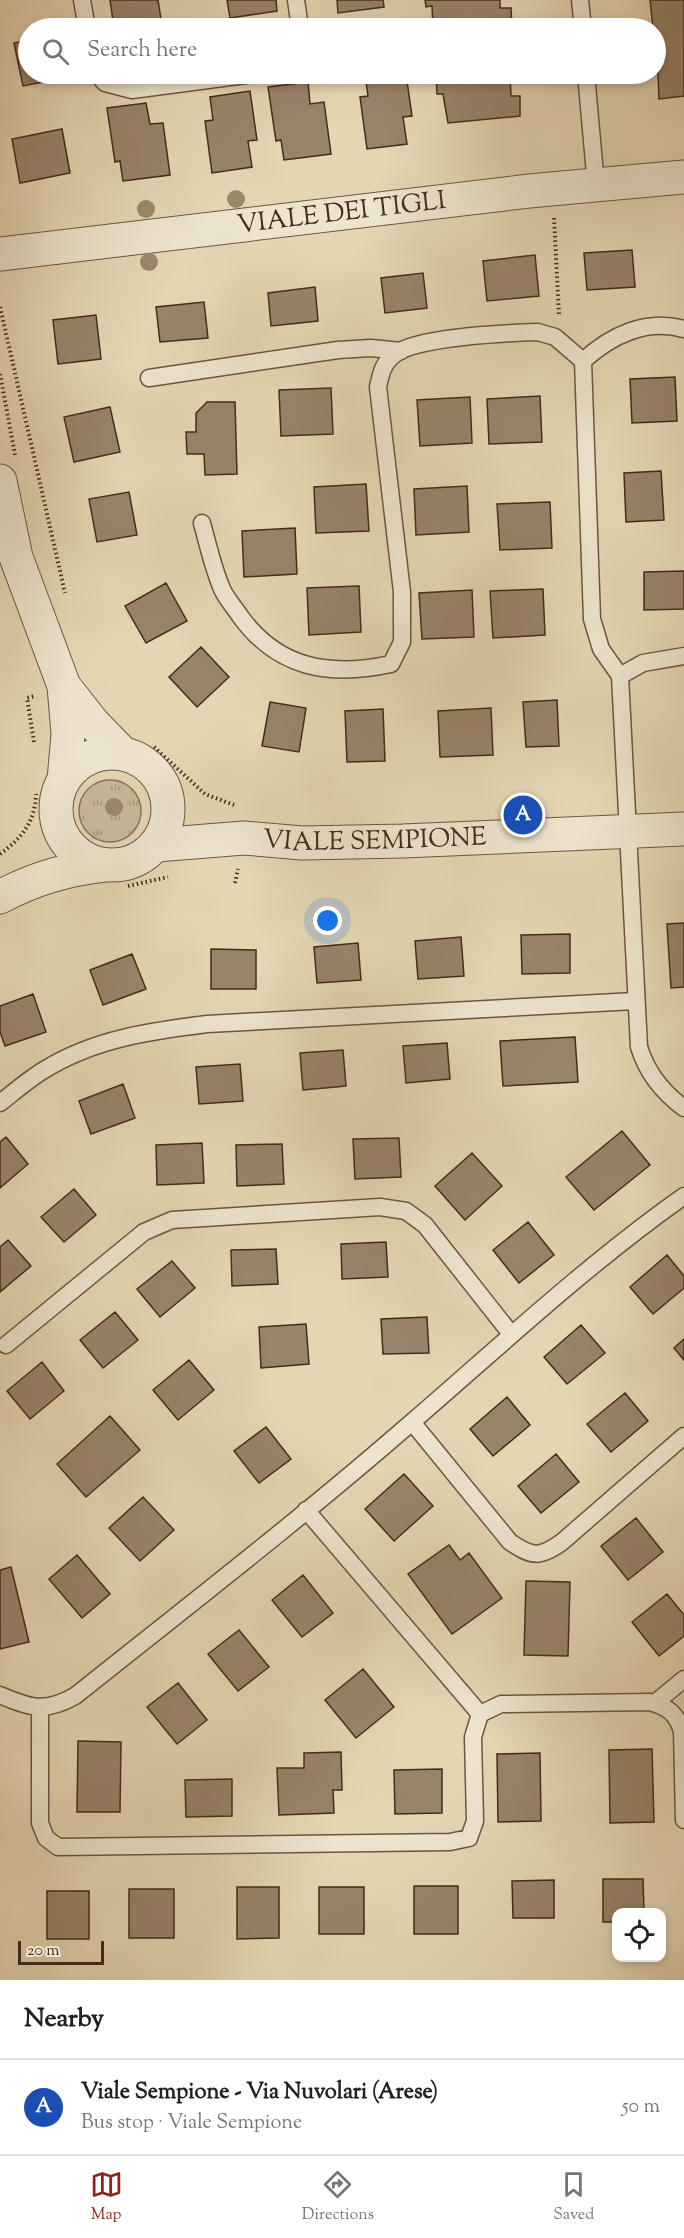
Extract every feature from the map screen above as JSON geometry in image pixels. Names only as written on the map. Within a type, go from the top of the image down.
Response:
[{"type":"street","name":"VIALE DEI TIGLI","points":[[0,254],[596,185],[684,177]]},
{"type":"street","points":[[0,481],[16,557],[64,686],[68,734],[50,783]]},
{"type":"street","points":[[12,891],[80,867],[133,861],[156,844],[168,816],[167,800],[162,784],[153,770],[139,760],[134,746],[93,723],[64,686]]},
{"type":"street","points":[[50,783],[89,758],[134,746]]},
{"type":"street","points":[[12,891],[48,846],[57,823],[58,794],[50,783]]},
{"type":"street","name":"VIALE SEMPIONE","points":[[167,800],[199,819],[242,823],[302,843],[684,829]]},
{"type":"street","points":[[57,823],[64,838],[75,851],[105,865]]},
{"type":"street","name":"VIALE SEMPIONE","points":[[156,844],[242,823]]},
{"type":"lane","points":[[82,0],[85,18]]},
{"type":"lane","points":[[296,0],[299,18]]},
{"type":"lane","points":[[580,0],[582,18]]},
{"type":"lane","points":[[109,84],[132,90],[177,84]]},
{"type":"lane","points":[[587,84],[596,185]]},
{"type":"lane","points":[[583,361],[604,342],[624,332],[646,327],[673,326],[684,329]]},
{"type":"lane","points":[[202,523],[222,591],[250,629],[279,654],[316,669],[359,671],[391,664],[402,642],[402,592],[378,387],[386,362],[401,351],[420,344],[508,333],[538,332],[555,337],[583,361],[592,619],[601,649],[620,676],[626,832],[639,1047],[644,1064],[668,1096],[684,1108]]},
{"type":"lane","points":[[149,378],[338,350],[371,348],[401,351]]},
{"type":"lane","points":[[620,676],[643,663],[684,656]]},
{"type":"lane","points":[[0,1103],[44,1070],[101,1043],[150,1031],[207,1024],[635,1001]]},
{"type":"lane","points":[[0,1695],[40,1708],[58,1705],[75,1696],[306,1510],[412,1422],[512,1334],[682,1196]]},
{"type":"lane","points":[[6,1345],[144,1232],[172,1220],[380,1208],[406,1211],[425,1225],[512,1334]]},
{"type":"lane","points":[[412,1422],[510,1542],[528,1554],[547,1553],[684,1436]]},
{"type":"lane","points":[[306,1510],[480,1714]]},
{"type":"lane","points":[[655,1703],[684,1679]]},
{"type":"lane","points":[[40,1708],[40,1823],[46,1838],[58,1846],[450,1842],[469,1838],[475,1821],[473,1737],[480,1714],[501,1704],[655,1703],[668,1708],[677,1717],[682,1731],[684,1821]]},
{"type":"path","points":[[553,208],[560,302],[555,337]]},
{"type":"path","points":[[0,307],[67,603]]},
{"type":"path","points":[[27,698],[34,746]]},
{"type":"path","points":[[134,746],[205,794],[242,823]]},
{"type":"path","points":[[0,854],[25,833],[50,783]]},
{"type":"green space","points":[[110,780],[127,785],[132,789],[136,794],[141,811],[136,828],[132,833],[127,837],[110,842],[93,837],[88,833],[84,828],[79,811],[84,794],[88,789],[93,785]]},
{"type":"building","points":[[110,0],[158,0],[161,18],[113,18]]},
{"type":"building","points":[[227,0],[276,0],[277,11],[230,18]]},
{"type":"building","points":[[337,0],[383,0],[384,7],[338,13]]},
{"type":"building","points":[[425,0],[500,0],[500,8],[511,8],[512,18],[433,18],[432,6],[426,7]]},
{"type":"building","points":[[650,0],[684,0],[684,96],[659,99],[658,84],[666,84],[666,18],[652,18]]},
{"type":"building","points":[[18,42],[18,62],[14,43]]},
{"type":"building","points":[[308,84],[310,104],[324,102],[331,154],[284,160],[281,140],[276,141],[268,87]]},
{"type":"building","points":[[366,84],[407,84],[412,116],[403,117],[407,144],[367,149],[360,97],[368,96]]},
{"type":"building","points":[[436,84],[510,84],[511,96],[520,96],[520,116],[448,123],[443,94],[437,94]]},
{"type":"building","points":[[250,91],[257,140],[248,141],[252,167],[212,173],[205,121],[213,120],[210,97]]},
{"type":"building","points":[[146,103],[150,124],[163,123],[170,175],[123,181],[120,161],[115,162],[107,108]]},
{"type":"building","points":[[62,129],[70,173],[20,183],[12,139]]},
{"type":"building","points":[[632,250],[635,287],[587,290],[584,253]]},
{"type":"building","points":[[535,255],[539,296],[487,301],[483,261]]},
{"type":"building","points":[[423,273],[427,308],[385,313],[381,278]]},
{"type":"building","points":[[315,287],[318,321],[271,326],[268,293]]},
{"type":"building","points":[[204,302],[208,338],[160,342],[156,307]]},
{"type":"building","points":[[96,315],[101,359],[58,364],[53,320]]},
{"type":"building","points":[[675,377],[677,421],[632,423],[630,379]]},
{"type":"building","points":[[331,388],[333,434],[281,436],[279,390]]},
{"type":"building","points":[[540,396],[542,442],[489,444],[487,399]]},
{"type":"building","points":[[470,397],[472,443],[420,446],[417,400]]},
{"type":"building","points":[[207,402],[235,402],[237,474],[205,475],[204,454],[187,454],[186,432],[196,432],[196,413]]},
{"type":"building","points":[[110,407],[120,452],[74,462],[64,417]]},
{"type":"building","points":[[661,471],[664,520],[626,522],[624,473]]},
{"type":"building","points":[[366,484],[369,531],[316,533],[314,487]]},
{"type":"building","points":[[467,486],[469,532],[416,535],[414,489]]},
{"type":"building","points":[[129,492],[137,535],[97,542],[89,499]]},
{"type":"building","points":[[550,502],[552,548],[500,550],[497,504]]},
{"type":"building","points":[[295,528],[297,574],[244,577],[242,531]]},
{"type":"building","points":[[684,571],[684,609],[644,610],[644,572]]},
{"type":"building","points":[[166,583],[187,621],[146,643],[125,606]]},
{"type":"building","points":[[359,586],[361,632],[309,635],[307,588]]},
{"type":"building","points":[[543,589],[545,635],[493,638],[490,591]]},
{"type":"building","points":[[472,590],[474,637],[422,639],[419,593]]},
{"type":"building","points":[[201,647],[229,677],[197,707],[169,677]]},
{"type":"building","points":[[557,700],[559,746],[526,747],[523,702]]},
{"type":"building","points":[[270,702],[306,708],[299,752],[262,746]]},
{"type":"building","points":[[491,708],[493,755],[440,757],[438,711]]},
{"type":"building","points":[[383,709],[385,761],[347,762],[345,711]]},
{"type":"building","points":[[684,923],[684,987],[671,988],[667,924]]},
{"type":"building","points":[[570,934],[570,973],[522,974],[521,935]]},
{"type":"building","points":[[461,937],[464,976],[418,979],[415,941]]},
{"type":"building","points":[[358,943],[361,980],[317,983],[314,947]]},
{"type":"building","points":[[211,949],[256,950],[256,989],[211,989]]},
{"type":"building","points":[[132,954],[146,989],[103,1005],[90,970]]},
{"type":"building","points":[[33,994],[46,1032],[5,1046],[0,1032],[0,1006]]},
{"type":"building","points":[[575,1037],[578,1082],[503,1086],[500,1041]]},
{"type":"building","points":[[447,1043],[450,1079],[406,1083],[403,1046]]},
{"type":"building","points":[[343,1050],[346,1086],[303,1090],[300,1053]]},
{"type":"building","points":[[240,1064],[243,1101],[199,1104],[196,1067]]},
{"type":"building","points":[[123,1084],[135,1118],[91,1134],[79,1101]]},
{"type":"building","points":[[622,1131],[650,1165],[594,1210],[566,1177]]},
{"type":"building","points":[[6,1137],[28,1164],[0,1188],[0,1142]]},
{"type":"building","points":[[399,1138],[401,1177],[355,1179],[353,1139]]},
{"type":"building","points":[[202,1143],[204,1183],[157,1185],[156,1145]]},
{"type":"building","points":[[282,1144],[284,1184],[237,1186],[236,1145]]},
{"type":"building","points":[[472,1153],[502,1186],[465,1220],[435,1186]]},
{"type":"building","points":[[74,1189],[96,1215],[64,1242],[41,1217]]},
{"type":"building","points":[[528,1222],[554,1255],[519,1283],[493,1250]]},
{"type":"building","points":[[8,1240],[31,1266],[0,1292],[0,1247]]},
{"type":"building","points":[[386,1242],[388,1277],[342,1279],[341,1244]]},
{"type":"building","points":[[276,1249],[278,1284],[232,1286],[231,1250]]},
{"type":"building","points":[[667,1255],[684,1276],[684,1288],[653,1314],[630,1287]]},
{"type":"building","points":[[172,1261],[195,1288],[160,1317],[137,1289]]},
{"type":"building","points":[[115,1312],[138,1340],[103,1368],[80,1340]]},
{"type":"building","points":[[427,1317],[429,1353],[383,1354],[381,1319]]},
{"type":"building","points":[[306,1324],[309,1364],[261,1368],[259,1327]]},
{"type":"building","points":[[581,1325],[605,1353],[567,1384],[544,1357]]},
{"type":"building","points":[[684,1339],[684,1360],[674,1348]]},
{"type":"building","points":[[189,1360],[214,1390],[178,1420],[153,1390]]},
{"type":"building","points":[[42,1362],[64,1391],[30,1419],[7,1391]]},
{"type":"building","points":[[625,1393],[648,1421],[611,1452],[587,1424]]},
{"type":"building","points":[[507,1397],[530,1425],[493,1456],[470,1429]]},
{"type":"building","points":[[110,1416],[140,1450],[86,1497],[57,1464]]},
{"type":"building","points":[[266,1427],[291,1459],[259,1483],[234,1451]]},
{"type":"building","points":[[556,1454],[579,1482],[541,1513],[518,1486]]},
{"type":"building","points":[[404,1474],[433,1506],[394,1541],[365,1509]]},
{"type":"building","points":[[143,1497],[174,1530],[140,1561],[109,1528]]},
{"type":"building","points":[[636,1518],[663,1552],[628,1580],[601,1546]]},
{"type":"building","points":[[449,1545],[460,1560],[469,1553],[502,1598],[452,1634],[408,1574]]},
{"type":"building","points":[[77,1555],[110,1594],[82,1618],[49,1579]]},
{"type":"building","points":[[11,1567],[29,1642],[0,1649],[0,1570]]},
{"type":"building","points":[[303,1575],[333,1613],[302,1637],[272,1600]]},
{"type":"building","points":[[526,1581],[570,1582],[568,1656],[524,1655]]},
{"type":"building","points":[[667,1594],[684,1615],[684,1636],[659,1656],[632,1622]]},
{"type":"building","points":[[239,1630],[269,1667],[238,1691],[208,1654]]},
{"type":"building","points":[[363,1669],[394,1707],[356,1738],[325,1700]]},
{"type":"building","points":[[178,1683],[207,1720],[177,1744],[147,1707]]},
{"type":"building","points":[[78,1741],[121,1742],[120,1812],[77,1812]]},
{"type":"building","points":[[652,1749],[654,1822],[610,1823],[609,1750]]},
{"type":"building","points":[[341,1752],[342,1790],[333,1790],[334,1813],[279,1815],[277,1768],[304,1768],[304,1753]]},
{"type":"building","points":[[540,1753],[541,1821],[498,1822],[497,1754]]},
{"type":"building","points":[[442,1769],[442,1813],[395,1814],[394,1770]]},
{"type":"building","points":[[232,1779],[232,1816],[186,1817],[185,1780]]},
{"type":"building","points":[[603,1879],[643,1879],[644,1908],[612,1908],[612,1922],[603,1922]]},
{"type":"building","points":[[554,1880],[554,1918],[513,1918],[512,1881]]},
{"type":"building","points":[[414,1886],[458,1886],[458,1934],[414,1934]]},
{"type":"building","points":[[237,1887],[279,1887],[279,1938],[237,1939]]},
{"type":"building","points":[[319,1887],[364,1887],[364,1934],[319,1934]]},
{"type":"building","points":[[129,1889],[174,1889],[174,1938],[129,1938]]},
{"type":"building","points":[[47,1891],[89,1891],[89,1939],[47,1939]]},
{"type":"place","name":"Viale Sempione - Via Nuvolari (Arese)","points":[[523,815]]}]
